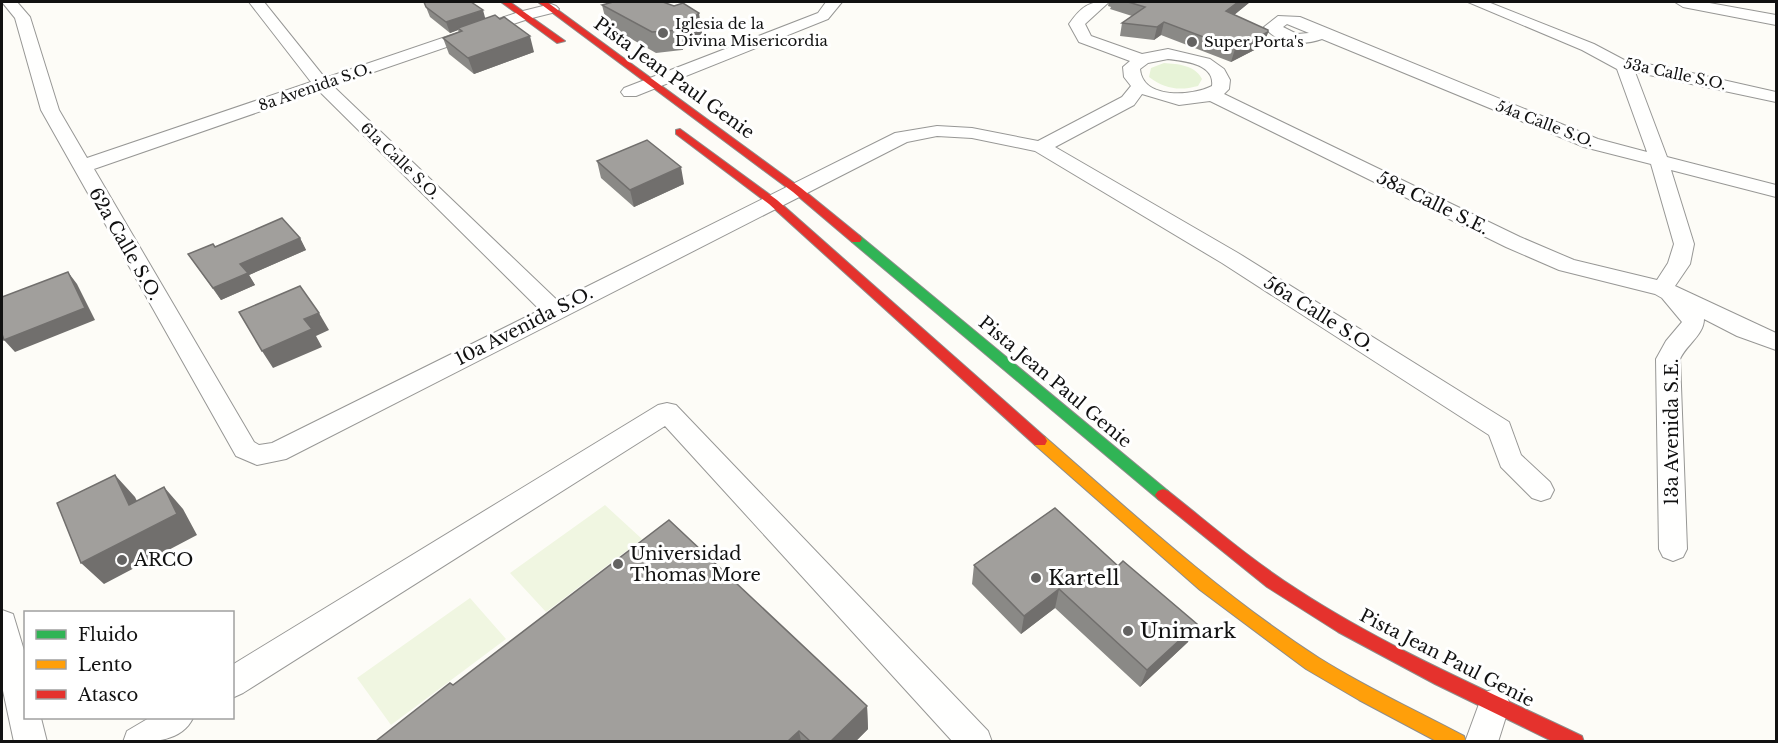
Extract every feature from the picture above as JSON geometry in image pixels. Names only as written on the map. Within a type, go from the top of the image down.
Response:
[{"type":"main road","name":"Pista Jean Paul Genie","points":[[506,2],[572,50]]},
{"type":"main road","name":"Pista Jean Paul Genie","points":[[546,5],[797,190],[1231,551],[1310,607],[1400,658],[1575,741]]},
{"type":"main road","name":"Pista Jean Paul Genie","points":[[625,89],[646,106]]},
{"type":"main road","points":[[672,126],[773,202],[1189,573],[1251,621],[1315,665],[1457,741]]},
{"type":"street","name":"62a Calle S.O.","points":[[9,2],[22,17],[50,110],[245,449],[257,454],[277,453]]},
{"type":"street","name":"61a Calle S.O.","points":[[256,2],[322,86],[554,310]]},
{"type":"street","points":[[625,89],[651,84],[823,16],[834,2]]},
{"type":"street","points":[[1101,2],[1085,13],[1077,24],[1085,39],[1141,58]]},
{"type":"street","name":"53a Calle S.O.","points":[[1476,2],[1588,47],[1624,66],[1661,70],[1776,97]]},
{"type":"street","points":[[1692,2],[1776,20]]},
{"type":"street","name":"8a Avenida S.O.","points":[[81,167],[322,86],[524,15],[546,5]]},
{"type":"street","name":"54a Calle S.O.","points":[[1322,33],[1591,144],[1776,191]]},
{"type":"street","points":[[1161,54],[1184,56],[1211,66],[1219,73],[1222,81],[1220,89],[1212,95],[1184,100],[1167,98],[1139,87],[1132,79],[1130,71],[1133,64],[1141,58],[1161,54]]},
{"type":"street","points":[[1624,66],[1659,160],[1684,244],[1679,264],[1662,289]]},
{"type":"street","points":[[1041,147],[1128,101],[1139,87]]},
{"type":"street","name":"58a Calle S.E.","points":[[1212,95],[1513,242],[1567,265],[1662,289],[1745,330],[1776,342]]},
{"type":"street","name":"10a Avenida S.O.","points":[[277,453],[554,310],[902,137],[937,131],[972,133],[1041,147]]},
{"type":"street","name":"56a Calle S.O.","points":[[1041,147],[1230,258],[1500,429],[1510,460],[1540,490]]},
{"type":"street","name":"13a Avenida S.E.","points":[[1662,289],[1694,321],[1692,330],[1673,346],[1668,359],[1673,549]]},
{"type":"street","points":[[234,682],[667,412],[976,741]]},
{"type":"street","points":[[2,624],[24,713]]},
{"type":"street","points":[[1480,741],[1494,704]]},
{"type":"street","points":[[26,719],[31,741]]},
{"type":"street","points":[[139,741],[174,719]]},
{"type":"green space","points":[[1164,63],[1191,68],[1202,79],[1198,86],[1185,88],[1172,88],[1161,84],[1149,77],[1151,68]]},
{"type":"green space","points":[[605,505],[642,539],[546,612],[510,573]]},
{"type":"green space","points":[[470,598],[506,639],[391,725],[357,678]]},
{"type":"building","points":[[424,2],[471,2],[483,10],[446,22],[426,7]]},
{"type":"building","points":[[613,2],[663,2],[674,6],[683,3],[699,13],[679,30],[652,32],[602,5]]},
{"type":"building","points":[[1128,2],[1238,2],[1226,11],[1268,32],[1235,49],[1164,22],[1157,27],[1122,23],[1145,7]]},
{"type":"building","points":[[495,15],[500,19],[504,17],[530,36],[468,58],[443,38],[462,31],[458,28]]},
{"type":"building","points":[[647,140],[681,167],[630,190],[597,161]]},
{"type":"building","points":[[282,218],[300,238],[240,264],[248,273],[213,288],[188,254],[213,244],[215,247]]},
{"type":"building","points":[[68,272],[85,308],[4,340],[2,297]]},
{"type":"building","points":[[300,286],[319,313],[304,319],[312,329],[262,351],[239,312]]},
{"type":"building","points":[[115,475],[129,505],[164,487],[177,514],[81,563],[57,503]]},
{"type":"building","points":[[1055,508],[1118,566],[1123,561],[1197,624],[1147,670],[1059,589],[1024,616],[974,565]]},
{"type":"building","points":[[669,520],[867,706],[831,741],[810,741],[799,731],[788,741],[376,741],[450,683],[453,685]]},
{"type":"traffic: fast","points":[[856,239],[1163,495]]},
{"type":"traffic: slow","points":[[1040,441],[1172,557],[1276,638],[1347,684],[1457,742]]},
{"type":"traffic: jam","points":[[505,2],[560,41]]},
{"type":"traffic: jam","points":[[542,2],[797,190],[856,239]]},
{"type":"traffic: jam","points":[[680,132],[773,202],[1040,441]]},
{"type":"traffic: jam","points":[[1163,495],[1254,568],[1312,608],[1409,661],[1575,742]]},
{"type":"place","name":"Iglesia de la Divina Misericordia","points":[[663,33]]},
{"type":"place","name":"Super Porta's","points":[[1192,42]]},
{"type":"place","name":"ARCO","points":[[122,560]]},
{"type":"place","name":"Universidad Thomas More","points":[[618,564]]},
{"type":"place","name":"Kartell","points":[[1036,578]]},
{"type":"place","name":"Unimark","points":[[1128,631]]}]
